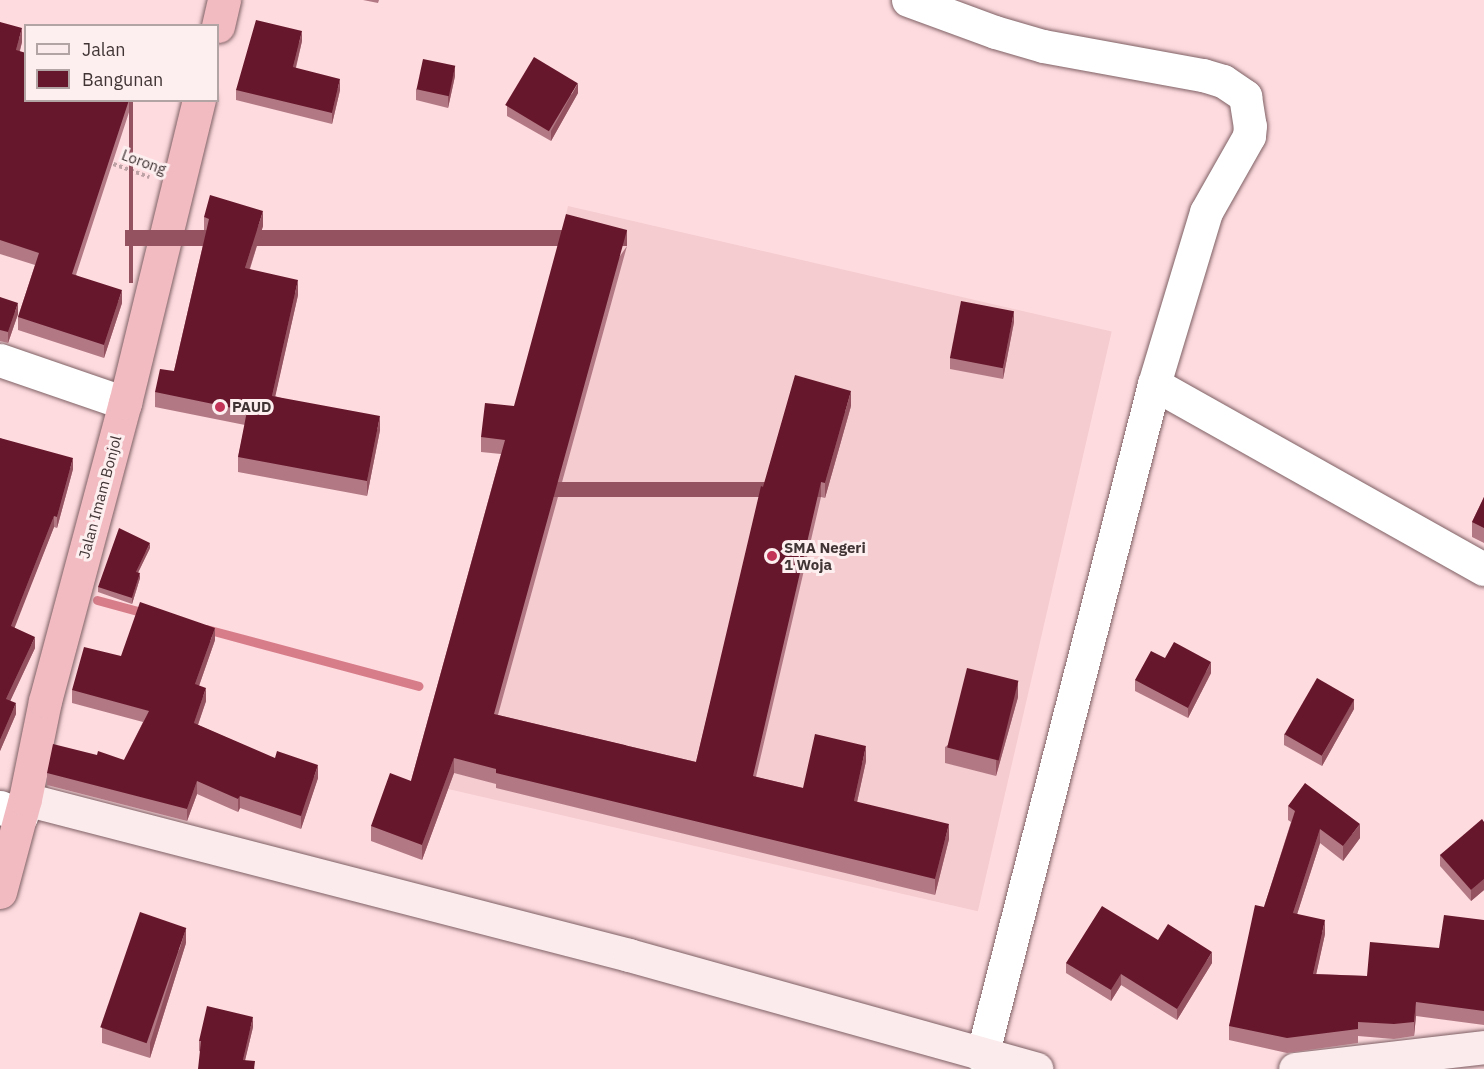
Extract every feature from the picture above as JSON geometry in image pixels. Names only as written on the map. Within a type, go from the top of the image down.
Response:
[{"type":"highway","points":[[218,24],[224,0]]},
{"type":"highway","name":"Jalan Imam Bonjol","points":[[0,892],[15,807],[125,403],[199,102]]},
{"type":"street","points":[[908,0],[995,32],[1043,46],[1203,75],[1223,81],[1245,96],[1249,111],[1249,136],[1206,212],[1154,384],[982,1056]]},
{"type":"street","points":[[0,360],[125,403]]},
{"type":"street","points":[[1154,384],[1484,568]]},
{"type":"street","points":[[15,807],[628,955],[982,1056],[1036,1069]]},
{"type":"street","points":[[1295,1069],[1484,1047]]},
{"type":"path","name":"Lorong","points":[[100,159],[178,188]]},
{"type":"shaded area","name":"SMA Negeri 1 Woja","points":[[568,206],[1112,332],[978,911],[434,786]]},
{"type":"building","points":[[256,20],[302,31],[293,67],[340,79],[332,113],[236,90]]},
{"type":"building","points":[[0,22],[22,28],[16,50],[24,52],[24,102],[128,102],[72,274],[122,290],[104,345],[18,317],[39,253],[0,240]]},
{"type":"building","points":[[534,57],[578,83],[549,131],[505,105]]},
{"type":"building","points":[[423,59],[455,66],[449,96],[417,89]]},
{"type":"building","points":[[210,195],[263,211],[245,268],[298,280],[272,396],[380,416],[367,481],[238,457],[247,411],[155,392],[160,369],[174,371],[209,219],[204,217]]},
{"type":"building","points":[[566,214],[627,230],[494,714],[696,762],[761,486],[763,487],[795,375],[851,391],[825,483],[821,482],[753,776],[803,788],[815,734],[866,746],[854,801],[949,824],[935,879],[496,773],[496,769],[454,758],[422,845],[371,826],[390,773],[411,781],[505,440],[481,437],[485,403],[514,406]]},
{"type":"building","points":[[0,297],[18,303],[8,332],[0,330]]},
{"type":"building","points":[[961,301],[1014,311],[1003,368],[950,358]]},
{"type":"building","points":[[0,438],[73,458],[57,517],[54,516],[11,626],[35,637],[6,699],[16,703],[0,740]]},
{"type":"building","points":[[1484,497],[1484,528],[1472,522]]},
{"type":"building","points":[[119,528],[150,543],[136,572],[140,573],[132,598],[98,587]]},
{"type":"building","points":[[140,602],[215,628],[195,684],[206,688],[194,723],[275,758],[277,751],[318,765],[301,816],[240,796],[238,799],[197,781],[187,809],[47,773],[53,744],[97,755],[98,751],[124,760],[149,711],[72,690],[84,647],[121,656]]},
{"type":"building","points":[[1174,642],[1211,662],[1188,708],[1135,680],[1151,651],[1165,658]]},
{"type":"building","points":[[967,668],[1018,681],[999,760],[947,748]]},
{"type":"building","points":[[1317,678],[1354,700],[1322,756],[1284,734]]},
{"type":"building","points":[[1305,783],[1360,824],[1343,846],[1320,829],[1293,913],[1325,920],[1313,974],[1367,976],[1370,942],[1439,948],[1444,915],[1484,920],[1484,1011],[1416,1002],[1414,1022],[1394,1024],[1358,1022],[1358,1029],[1287,1038],[1229,1026],[1255,905],[1264,907],[1295,811],[1288,806]]},
{"type":"building","points":[[1482,819],[1484,822],[1484,879],[1471,890],[1440,855]]},
{"type":"building","points":[[1102,906],[1158,940],[1168,924],[1212,952],[1177,1009],[1121,974],[1111,990],[1066,963]]},
{"type":"building","points":[[140,912],[186,928],[147,1043],[100,1027]]},
{"type":"building","points":[[207,1006],[253,1017],[243,1060],[255,1061],[254,1069],[198,1069],[201,1041],[199,1041]]},
{"type":"waterway","points":[[97,600],[149,614]]},
{"type":"waterway","points":[[206,629],[418,686]]},
{"type":"place","name":"PAUD","points":[[220,407]]},
{"type":"place","name":"SMA Negeri 1 Woja","points":[[772,556]]}]
